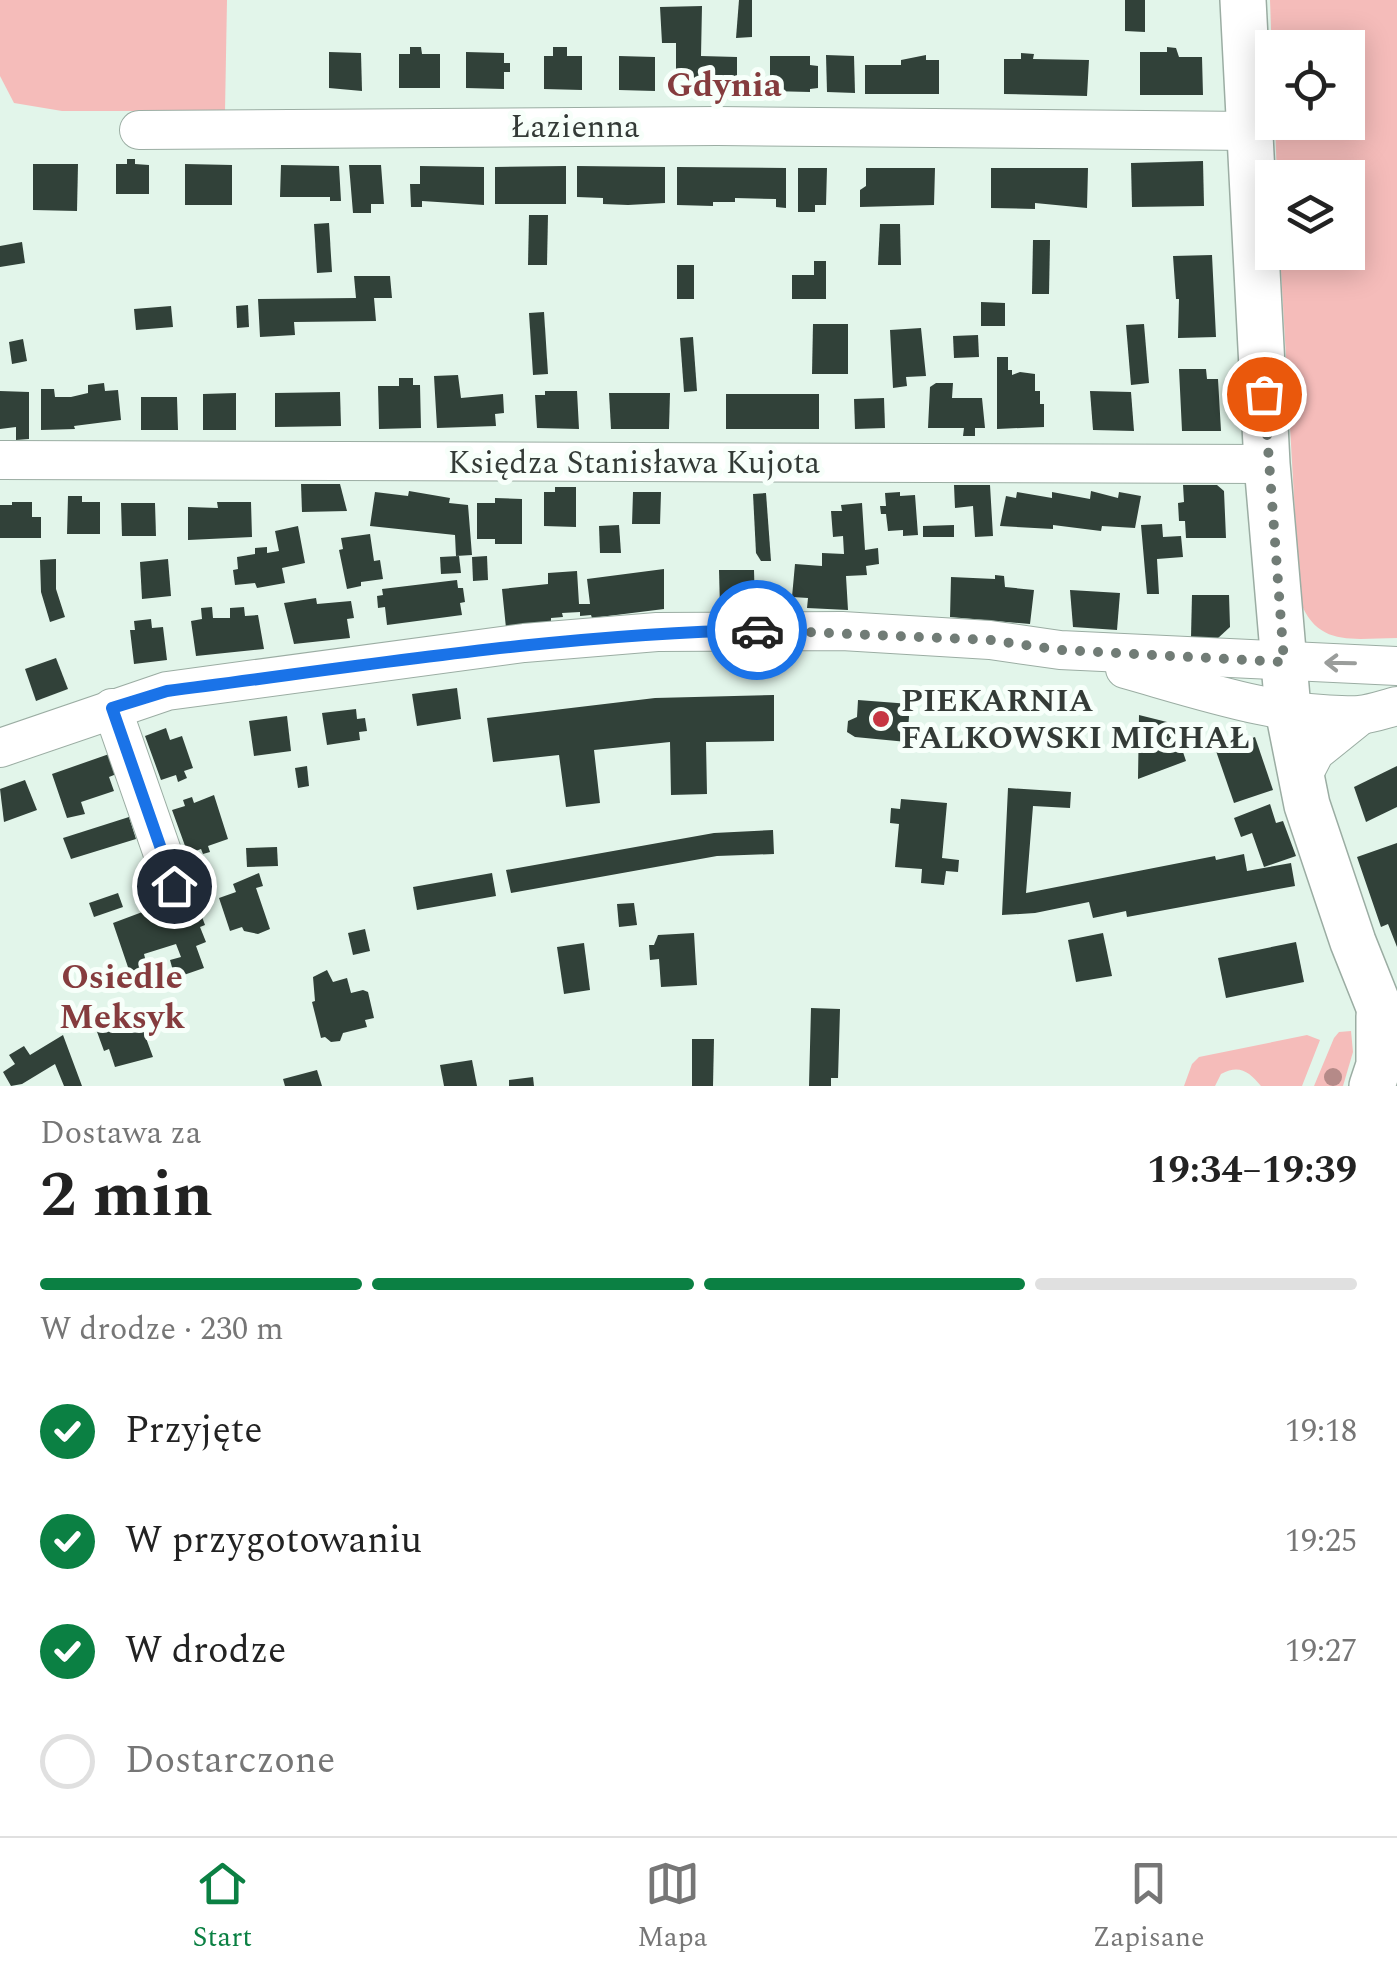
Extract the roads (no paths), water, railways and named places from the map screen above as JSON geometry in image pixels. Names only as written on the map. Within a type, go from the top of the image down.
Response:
[{"type":"main road","points":[[1243,0],[1267,464],[1288,710],[1301,780],[1340,905],[1397,1052]]},
{"type":"main road","points":[[1372,1086],[1378,1065],[1378,1004]]},
{"type":"street","name":"Łazienna","points":[[139,130],[736,126],[1250,131]]},
{"type":"street","name":"Księdza Stanisława Kujota","points":[[0,460],[1267,464]]},
{"type":"street","points":[[0,748],[167,691],[524,643],[656,632],[842,632],[990,640],[1060,650],[1397,666]]},
{"type":"street","points":[[1060,650],[1205,692],[1288,710],[1379,710]]},
{"type":"street","points":[[112,708],[174,886]]},
{"type":"street","points":[[1301,780],[1314,752],[1379,710]]},
{"type":"place","name":"PIEKARNIA FALKOWSKI MICHAŁ","points":[[881,719]]},
{"type":"district","name":"Gdynia","points":[[724,85]]},
{"type":"district","name":"Osiedle Meksyk","points":[[122,997]]}]
